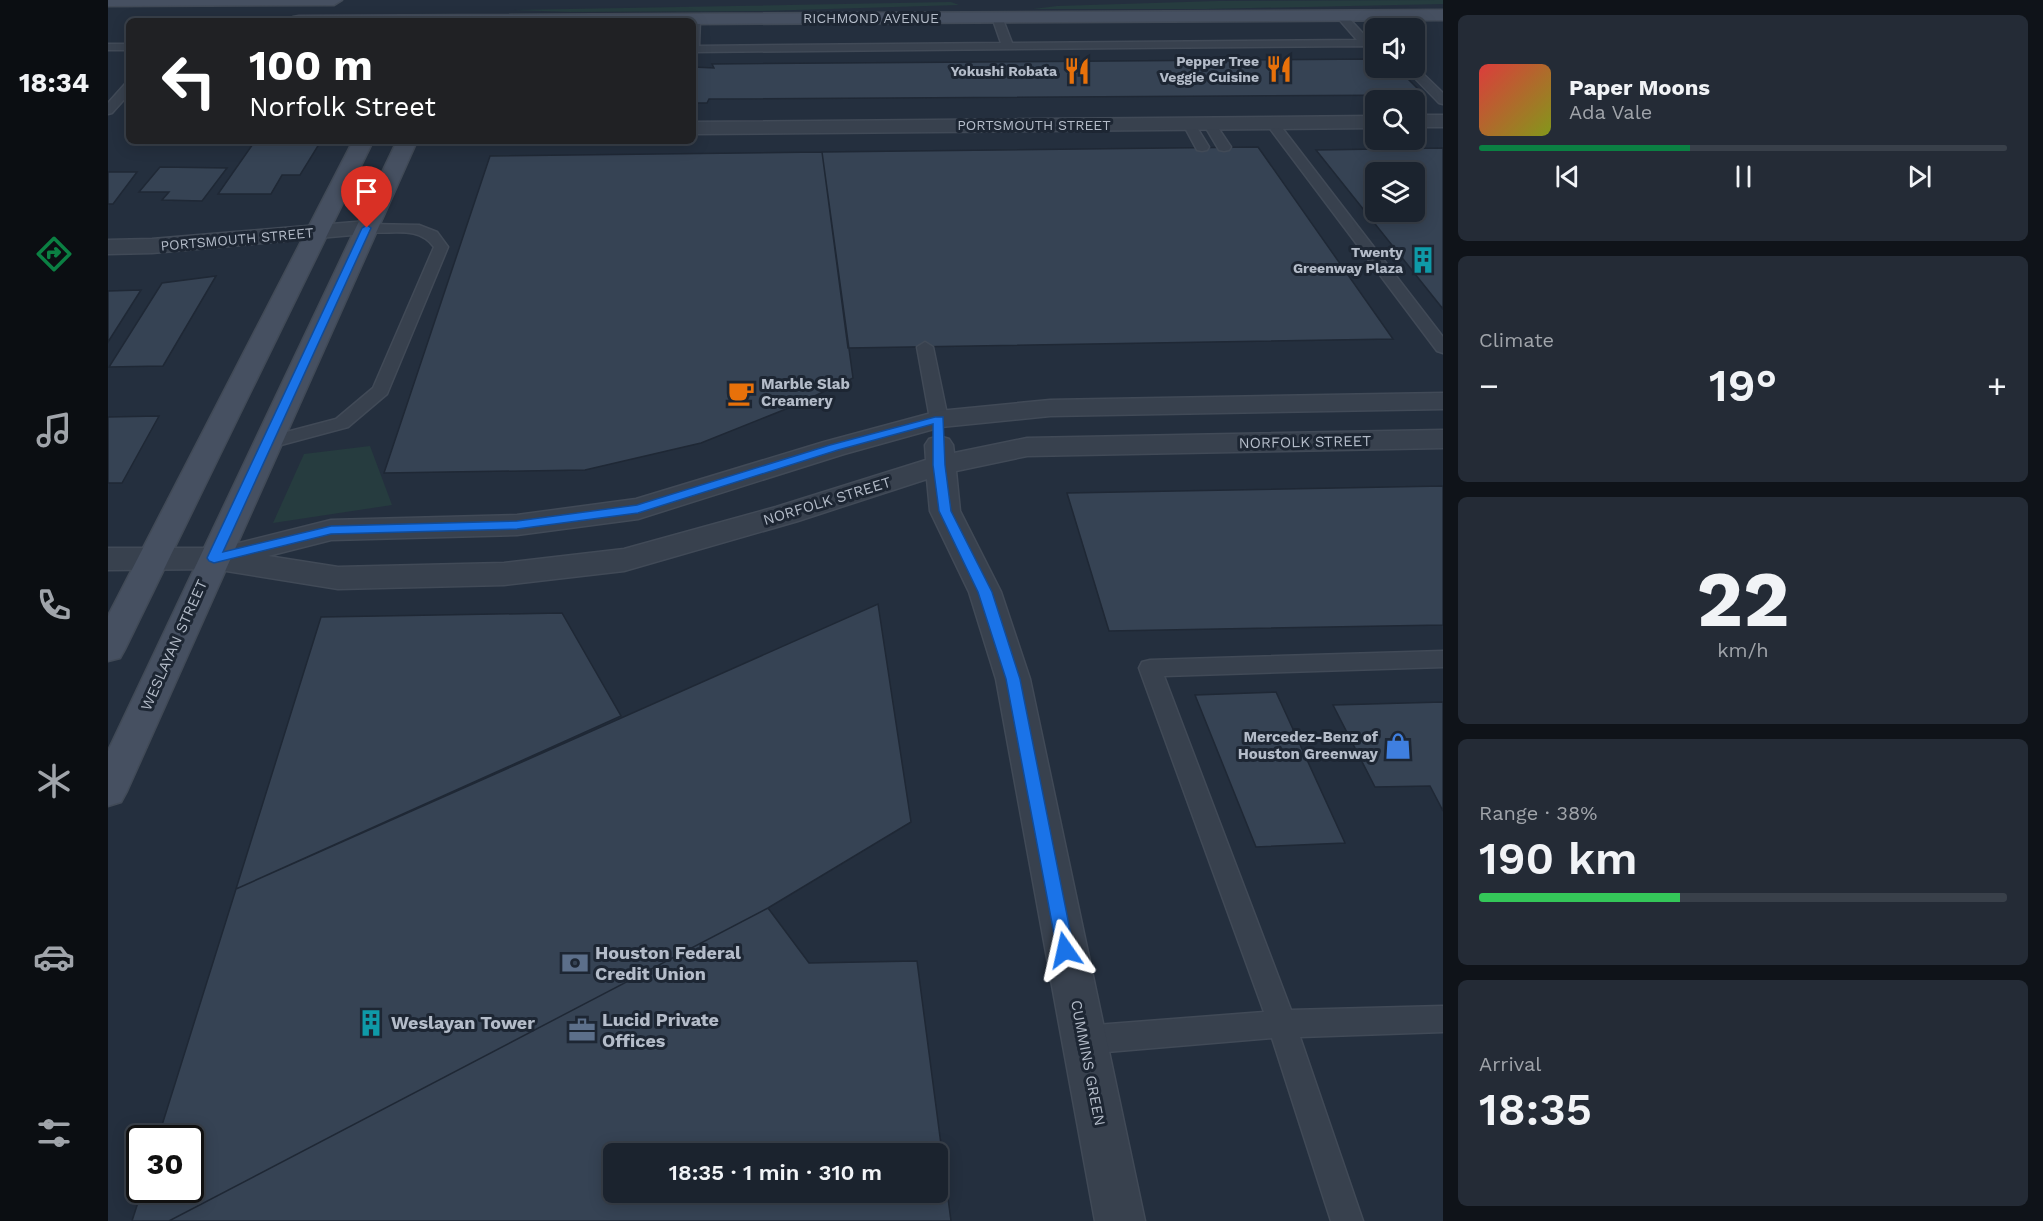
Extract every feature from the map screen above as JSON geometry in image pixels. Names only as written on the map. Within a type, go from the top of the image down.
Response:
[{"type":"main road","points":[[108,1],[352,0]]},
{"type":"main road","points":[[425,18],[434,0]]},
{"type":"main road","points":[[458,18],[466,0]]},
{"type":"main road","points":[[988,0],[997,17]]},
{"type":"main road","points":[[1403,16],[1443,10]]},
{"type":"main road","name":"RICHMOND AVENUE","points":[[694,18],[1443,15]]},
{"type":"main road","points":[[108,649],[362,144]]},
{"type":"main road","name":"WESLAYAN STREET","points":[[108,791],[266,443],[406,144]]},
{"type":"street","points":[[1425,121],[1443,121]]},
{"type":"street","name":"PORTSMOUTH STREET","points":[[696,128],[1365,122]]},
{"type":"street","name":"PORTSMOUTH STREET","points":[[108,247],[152,246],[367,228]]},
{"type":"street","name":"NORFOLK STREET","points":[[214,558],[331,530],[517,525],[638,509],[834,448],[939,419],[1050,408],[1443,401]]},
{"type":"street","name":"CUMMINS GREEN","points":[[939,419],[939,465],[945,511],[985,592],[1013,679],[1120,1221]]},
{"type":"street","name":"NORFOLK STREET","points":[[108,559],[214,558],[338,578],[504,574],[624,560],[799,510],[939,465],[1027,447],[1443,439]]},
{"type":"lane","points":[[1341,16],[1365,39]]},
{"type":"lane","points":[[997,17],[1008,46]]},
{"type":"lane","points":[[696,49],[1365,45]]},
{"type":"lane","points":[[108,47],[126,47]]},
{"type":"lane","points":[[1422,78],[1443,100]]},
{"type":"lane","points":[[108,110],[126,90]]},
{"type":"lane","points":[[1209,123],[1224,147]]},
{"type":"lane","points":[[1272,123],[1443,348]]},
{"type":"lane","points":[[1188,124],[1202,147]]},
{"type":"lane","points":[[266,443],[342,423],[381,390],[441,247],[432,235],[414,228],[367,228]]},
{"type":"lane","points":[[925,346],[939,419]]},
{"type":"lane","points":[[1347,1221],[1282,1024],[1150,668],[1443,659]]},
{"type":"lane","points":[[1083,1040],[1282,1024],[1442,1022]]},
{"type":"green space","points":[[1443,0],[1443,4],[1207,9],[1033,9],[1057,6],[1218,1]]},
{"type":"green space","points":[[951,2],[959,5],[763,11],[513,10]]},
{"type":"green space","points":[[370,446],[392,505],[273,523],[304,454]]},
{"type":"building","points":[[1365,59],[1365,78],[1407,78],[1419,90],[1365,90],[1365,95],[709,99],[707,103],[696,103],[696,67],[714,68],[712,64]]},
{"type":"building","points":[[253,144],[319,144],[300,175],[282,175],[271,194],[218,194]]},
{"type":"building","points":[[1258,147],[1393,339],[848,348],[822,152]]},
{"type":"building","name":"Twenty Greenway Plaza","points":[[1443,148],[1443,309],[1374,222],[1425,222],[1425,162],[1365,162],[1365,211],[1316,150]]},
{"type":"building","points":[[822,152],[853,378],[791,407],[701,443],[585,470],[384,473],[490,156]]},
{"type":"building","points":[[160,167],[227,168],[202,201],[162,200],[169,192],[139,192]]},
{"type":"building","points":[[108,172],[137,172],[113,204],[108,204]]},
{"type":"building","points":[[216,276],[163,366],[109,367],[162,283]]},
{"type":"building","points":[[141,290],[108,342],[108,291]]},
{"type":"building","points":[[159,416],[122,483],[108,483],[108,417]]},
{"type":"building","points":[[1443,486],[1443,625],[1109,631],[1067,493]]},
{"type":"building","name":"Weslayan Tower","points":[[878,604],[911,822],[768,908],[204,1203],[204,1125],[162,1125],[236,889]]},
{"type":"building","points":[[562,613],[621,716],[236,889],[321,617]]},
{"type":"building","points":[[1276,692],[1345,843],[1256,847],[1195,695]]},
{"type":"building","name":"Mercedez-Benz of Houston Greenway","points":[[1443,702],[1443,811],[1430,786],[1375,787],[1333,705]]},
{"type":"building","points":[[768,908],[809,963],[917,961],[941,1143],[603,1143],[603,1203],[948,1203],[948,1198],[951,1221],[169,1221]]},
{"type":"building","name":"Weslayan Tower","points":[[138,1203],[203,1203],[169,1221],[132,1221]]},
{"type":"place","name":"Pepper Tree Veggie Cuisine","points":[[1279,69]]},
{"type":"place","name":"Yokushi Robata","points":[[1077,71]]},
{"type":"place","name":"Twenty Greenway Plaza","points":[[1423,260]]},
{"type":"place","name":"Marble Slab Creamery","points":[[741,393]]},
{"type":"place","name":"Mercedez-Benz of Houston Greenway","points":[[1398,746]]},
{"type":"place","name":"Houston Federal Credit Union","points":[[575,963]]},
{"type":"place","name":"Weslayan Tower","points":[[371,1023]]},
{"type":"place","name":"Lucid Private Offices","points":[[582,1030]]},
{"type":"route","points":[[367,228],[214,558],[331,530],[517,525],[638,509],[834,448],[939,419],[939,465],[945,511],[985,592],[1013,679],[1065,950]]}]
